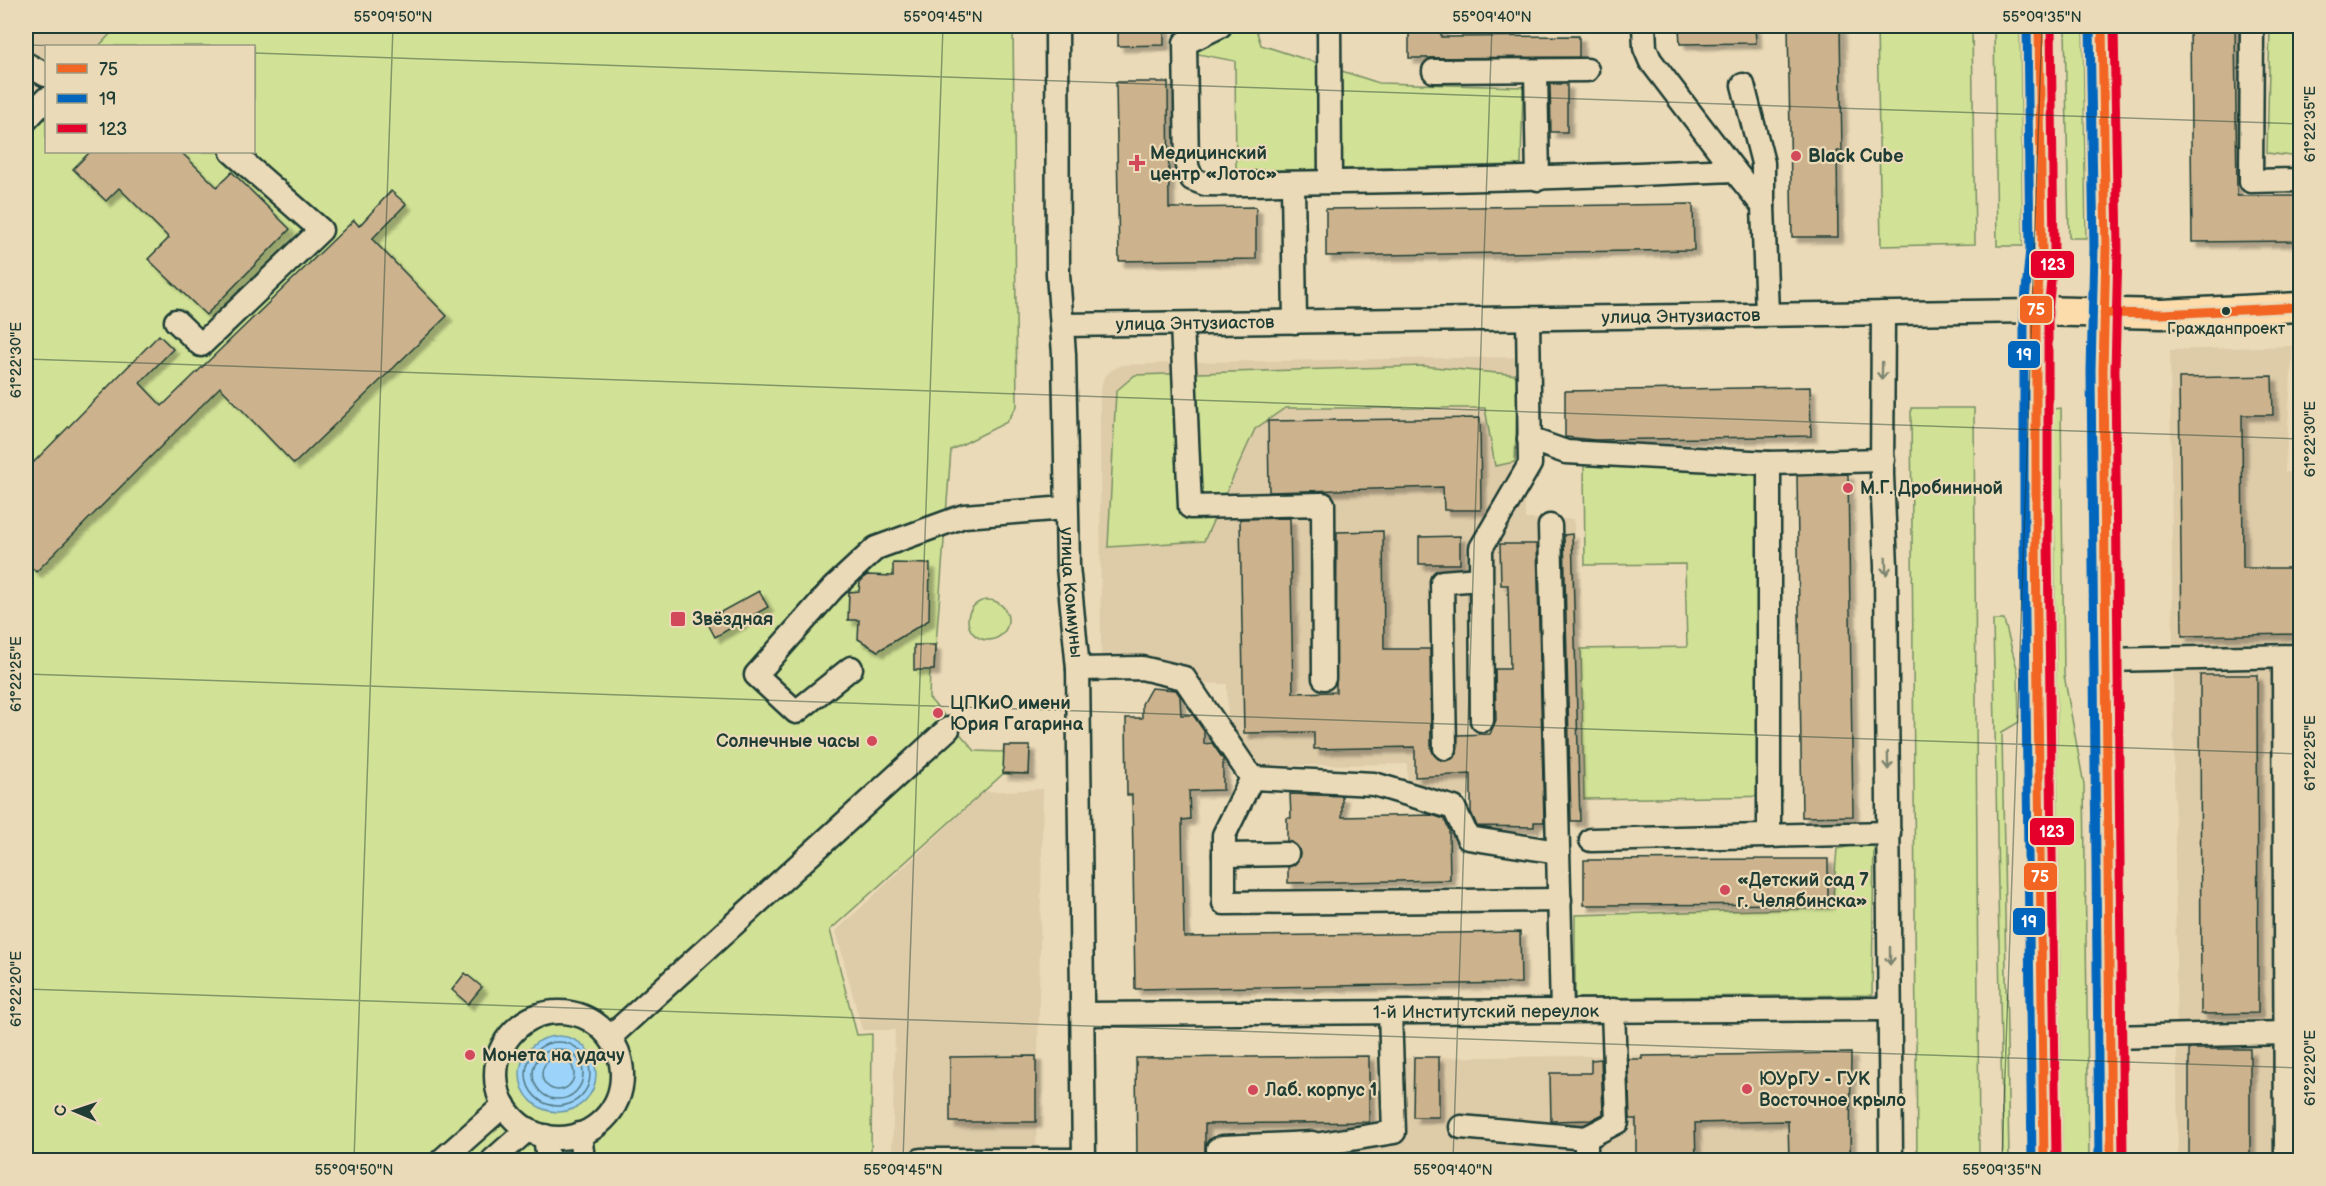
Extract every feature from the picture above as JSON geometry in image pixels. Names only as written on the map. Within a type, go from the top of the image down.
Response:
[{"type":"main road","points":[[2039,26],[2042,250],[2036,311],[2036,542],[2044,1161]]},
{"type":"main road","points":[[2102,26],[2106,249],[2104,313],[2111,1161]]},
{"type":"main road","name":"улица Энтузиастов","points":[[2036,311],[2162,314],[2301,307]]},
{"type":"street","name":"улица Коммуны","points":[[1057,26],[1058,274],[1062,325],[1068,566],[1078,669],[1084,1160]]},
{"type":"street","points":[[1220,26],[1185,44],[1187,166],[1192,179],[1205,184],[1538,178],[1734,170]]},
{"type":"street","points":[[1329,26],[1330,182]]},
{"type":"street","points":[[1644,26],[1646,48],[1650,60],[1763,206]]},
{"type":"street","points":[[2252,26],[2250,181],[2301,180]]},
{"type":"street","points":[[26,64],[45,74]]},
{"type":"street","points":[[1434,71],[1587,70]]},
{"type":"street","points":[[1536,71],[1538,178]]},
{"type":"street","points":[[1743,85],[1763,163],[1767,314]]},
{"type":"street","points":[[26,120],[45,100]]},
{"type":"street","points":[[176,321],[201,345],[321,230],[233,153]]},
{"type":"street","points":[[1293,184],[1295,322]]},
{"type":"street","name":"улица Энтузиастов","points":[[1062,325],[2036,311]]},
{"type":"street","points":[[1883,313],[1891,1161]]},
{"type":"street","points":[[1482,720],[1481,549],[1530,464],[1528,318]]},
{"type":"street","points":[[1182,324],[1190,507],[1323,504],[1324,678]]},
{"type":"street","points":[[1529,438],[1566,452],[1769,462],[1883,460]]},
{"type":"street","points":[[1769,462],[1769,836]]},
{"type":"street","points":[[851,668],[796,712],[756,675],[832,588],[876,548],[964,516],[1066,508]]},
{"type":"street","points":[[1550,526],[1562,1011]]},
{"type":"street","points":[[1444,748],[1442,582],[1480,579]]},
{"type":"street","points":[[2106,660],[2292,657],[2294,1036],[2286,1161]]},
{"type":"street","points":[[1078,669],[1142,668],[1184,678],[1252,778]]},
{"type":"street","points":[[610,1037],[948,729]]},
{"type":"street","points":[[1252,778],[1374,784],[1454,808],[1468,838],[1558,852]]},
{"type":"street","points":[[1252,778],[1224,835],[1224,903],[1560,900]]},
{"type":"street","points":[[1591,840],[1889,833]]},
{"type":"street","points":[[1224,855],[1287,854]]},
{"type":"street","name":"1-й Институтский переулок","points":[[1082,1014],[1890,1009]]},
{"type":"street","points":[[1461,1127],[1586,1138],[1617,1122],[1613,1010]]},
{"type":"street","points":[[555,1012],[576,1014],[595,1023],[610,1037],[619,1055],[622,1074],[619,1094],[610,1111],[597,1125],[580,1134],[562,1138],[536,1133],[514,1119],[504,1105],[497,1085],[497,1064],[504,1044],[517,1028],[535,1017],[555,1012]]},
{"type":"street","points":[[1218,1161],[1218,1149],[1223,1146],[1312,1143],[1315,1153],[1394,1132],[1390,1012]]},
{"type":"street","points":[[2110,1037],[2294,1036]]},
{"type":"street","points":[[442,1161],[504,1105]]},
{"type":"street","points":[[493,1161],[536,1133]]},
{"type":"street","points":[[536,1133],[548,1161]]},
{"type":"street","points":[[580,1134],[583,1161]]},
{"type":"street","points":[[1586,1138],[1586,1161]]},
{"type":"street","points":[[921,1160],[1084,1160]]},
{"type":"shaded area","points":[[26,26],[101,26],[112,33],[100,45],[45,45],[45,103],[26,124]]},
{"type":"shaded area","points":[[2293,346],[2285,472],[2300,473],[2300,1160],[2178,1160],[2170,350]]},
{"type":"shaded area","points":[[1522,357],[1525,519],[1574,519],[1579,826],[1473,827],[1472,796],[1408,797],[1407,764],[1229,766],[1227,684],[1101,681],[1100,391],[1104,377],[1112,370],[1122,365],[1199,362]]},
{"type":"shaded area","points":[[1043,789],[1036,1160],[892,1160],[895,1030],[862,1030],[836,931],[984,792]]},
{"type":"shaded area","points":[[1851,1053],[1850,1160],[1137,1160],[1136,1058]]},
{"type":"green space","points":[[101,26],[1013,26],[1017,406],[1007,422],[951,450],[934,670],[930,671],[929,698],[975,751],[1003,752],[1004,746],[1030,746],[1029,774],[1003,774],[830,930],[857,1035],[872,1034],[871,1160],[26,1160],[26,124],[45,103],[45,153],[255,153],[255,45],[100,45],[111,33]]},
{"type":"green space","points":[[1177,26],[1255,26],[1261,45],[1379,83],[1523,87],[1521,165],[1236,171],[1235,61],[1177,50]]},
{"type":"green space","points":[[1877,26],[1972,26],[1975,244],[1881,246]]},
{"type":"green space","points":[[1994,26],[2020,26],[2023,246],[1997,246]]},
{"type":"green space","points":[[2065,26],[2083,26],[2086,238],[2069,238]]},
{"type":"green space","points":[[2270,26],[2300,26],[2300,157],[2267,153]]},
{"type":"green space","points":[[1423,366],[1518,375],[1515,462],[1495,466],[1485,408],[1285,408],[1255,429],[1204,541],[1108,547],[1116,391],[1135,375]]},
{"type":"green space","points":[[1911,408],[1974,408],[1979,1160],[1917,1160]]},
{"type":"green space","points":[[2061,408],[2064,675],[2084,785],[2089,1160],[2062,1160],[2053,409]]},
{"type":"green space","points":[[1776,458],[1782,796],[1584,799],[1581,649],[1687,647],[1685,564],[1585,565],[1584,461]]},
{"type":"green space","points":[[988,600],[996,601],[1002,606],[1007,612],[1007,628],[1002,634],[996,639],[988,640],[980,639],[974,634],[969,628],[968,620],[969,612],[974,606],[980,601]]},
{"type":"green space","points":[[1993,620],[2004,620],[2018,672],[2019,722],[2002,732],[2009,1160],[2003,1160]]},
{"type":"green space","points":[[1874,841],[1872,995],[1575,998],[1575,915],[1832,908],[1837,849]]},
{"type":"water","points":[[566,1036],[579,1042],[590,1053],[596,1066],[594,1089],[579,1106],[566,1112],[550,1112],[537,1106],[522,1089],[520,1066],[526,1053],[543,1038]]},
{"type":"building","points":[[1118,26],[1164,26],[1164,45],[1118,46]]},
{"type":"building","points":[[1409,26],[1441,26],[1441,37],[1579,36],[1579,57],[1409,58]]},
{"type":"building","points":[[1679,26],[1755,26],[1756,43],[1680,44]]},
{"type":"building","points":[[1788,26],[1840,26],[1842,151],[1837,151],[1838,237],[1792,237]]},
{"type":"building","points":[[2190,26],[2235,26],[2237,196],[2301,196],[2301,241],[2192,242]]},
{"type":"building","points":[[1116,82],[1168,82],[1169,208],[1256,207],[1256,259],[1119,261]]},
{"type":"building","points":[[1550,84],[1567,84],[1567,132],[1551,132]]},
{"type":"building","points":[[89,153],[182,153],[217,187],[232,172],[290,229],[206,315],[148,259],[169,238],[119,188],[106,201],[73,169]]},
{"type":"building","points":[[391,191],[406,204],[372,239],[447,316],[294,464],[220,387],[36,572],[26,561],[26,470],[159,335],[173,349],[140,383],[162,406],[354,220],[359,226]]},
{"type":"building","points":[[1693,204],[1694,250],[1326,256],[1326,209]]},
{"type":"building","points":[[2272,376],[2273,415],[2242,415],[2243,568],[2301,568],[2301,634],[2182,636],[2179,378]]},
{"type":"building","points":[[1810,387],[1811,436],[1595,440],[1565,437],[1565,391]]},
{"type":"building","points":[[1480,418],[1481,510],[1444,510],[1443,487],[1269,492],[1268,421]]},
{"type":"building","points":[[1848,474],[1853,816],[1802,817],[1797,476]]},
{"type":"building","points":[[1290,518],[1293,693],[1336,692],[1337,532],[1383,531],[1384,649],[1430,649],[1431,748],[1434,755],[1445,761],[1457,754],[1458,735],[1490,734],[1496,720],[1495,669],[1510,669],[1508,585],[1501,585],[1500,544],[1537,544],[1544,822],[1534,822],[1534,827],[1477,826],[1471,812],[1471,774],[1415,777],[1415,747],[1314,749],[1314,732],[1244,733],[1240,519]]},
{"type":"building","points":[[1572,534],[1580,821],[1571,821],[1564,535]]},
{"type":"building","points":[[1460,536],[1460,564],[1419,564],[1419,537]]},
{"type":"building","points":[[893,563],[930,564],[929,620],[878,651],[858,639],[859,620],[848,620],[849,592],[859,591],[860,582],[867,575],[893,576]]},
{"type":"building","name":"Звёздная","points":[[759,591],[768,607],[715,637],[706,620]]},
{"type":"building","points":[[914,645],[935,645],[934,670],[914,670]]},
{"type":"building","points":[[2200,675],[2257,675],[2258,1013],[2201,1014]]},
{"type":"building","points":[[1151,688],[1176,690],[1180,696],[1181,715],[1193,715],[1204,731],[1204,744],[1212,743],[1223,759],[1223,790],[1189,791],[1190,819],[1182,820],[1184,937],[1520,932],[1521,983],[1135,989],[1132,795],[1127,795],[1126,718],[1142,718],[1142,704]]},
{"type":"building","points":[[1004,746],[1030,746],[1029,774],[1003,773]]},
{"type":"building","points":[[1290,794],[1342,796],[1342,817],[1432,815],[1444,819],[1449,830],[1450,880],[1288,883],[1288,867],[1294,865],[1300,854],[1298,847],[1287,841],[1287,818],[1291,818]]},
{"type":"building","points":[[1828,859],[1828,904],[1584,905],[1584,860]]},
{"type":"building","points":[[465,973],[482,987],[468,1004],[452,990]]},
{"type":"building","points":[[2189,1049],[2250,1049],[2250,1161],[2189,1161]]},
{"type":"building","name":"ЮУрГУ - ГУК Восточное крыло","points":[[1851,1053],[1850,1161],[1789,1161],[1788,1121],[1695,1123],[1696,1161],[1636,1161],[1636,1119],[1630,1119],[1628,1059],[1642,1059],[1642,1056]]},
{"type":"building","points":[[1036,1056],[1036,1122],[950,1122],[950,1057]]},
{"type":"building","name":"Лаб. корпус 1","points":[[1369,1056],[1369,1122],[1205,1124],[1205,1161],[1137,1161],[1136,1058]]},
{"type":"building","points":[[1414,1057],[1439,1057],[1439,1117],[1413,1117]]},
{"type":"building","points":[[1601,1059],[1603,1114],[1591,1120],[1551,1121],[1550,1073],[1591,1073],[1591,1060]]},
{"type":"transit line","name":"19","points":[[2027,26],[2030,249],[2024,311],[2024,542],[2032,1160]]},
{"type":"transit line","name":"75","points":[[2039,26],[2042,250],[2036,311],[2036,542],[2044,1160]]},
{"type":"transit line","name":"123","points":[[2051,26],[2054,250],[2048,312],[2048,542],[2056,1160]]},
{"type":"transit line","name":"19","points":[[2090,26],[2094,249],[2091,371],[2099,1160]]},
{"type":"transit line","name":"75","points":[[2102,26],[2106,249],[2103,371],[2111,1160]]},
{"type":"transit line","name":"123","points":[[2114,26],[2118,249],[2115,371],[2123,1160]]},
{"type":"transit line","name":"75","points":[[2104,313],[2162,314],[2300,307]]},
{"type":"place","name":"Black Cube","points":[[1796,156]]},
{"type":"place","name":"Медицинский центр «Лотос»","points":[[1137,163]]},
{"type":"place","name":"Гражданпроект","points":[[2226,311]]},
{"type":"place","name":"М.Г. Дробининой","points":[[1848,488]]},
{"type":"place","name":"Звёздная","points":[[678,619]]},
{"type":"place","name":"ЦПКиО имени Юрия Гагарина","points":[[938,713]]},
{"type":"place","name":"Солнечные часы","points":[[872,741]]},
{"type":"place","name":"«Детский сад 7 г. Челябинска»","points":[[1725,890]]},
{"type":"place","name":"Монета на удачу","points":[[470,1055]]},
{"type":"place","name":"ЮУрГУ - ГУК Восточное крыло","points":[[1747,1089]]},
{"type":"place","name":"Лаб. корпус 1","points":[[1253,1090]]}]
